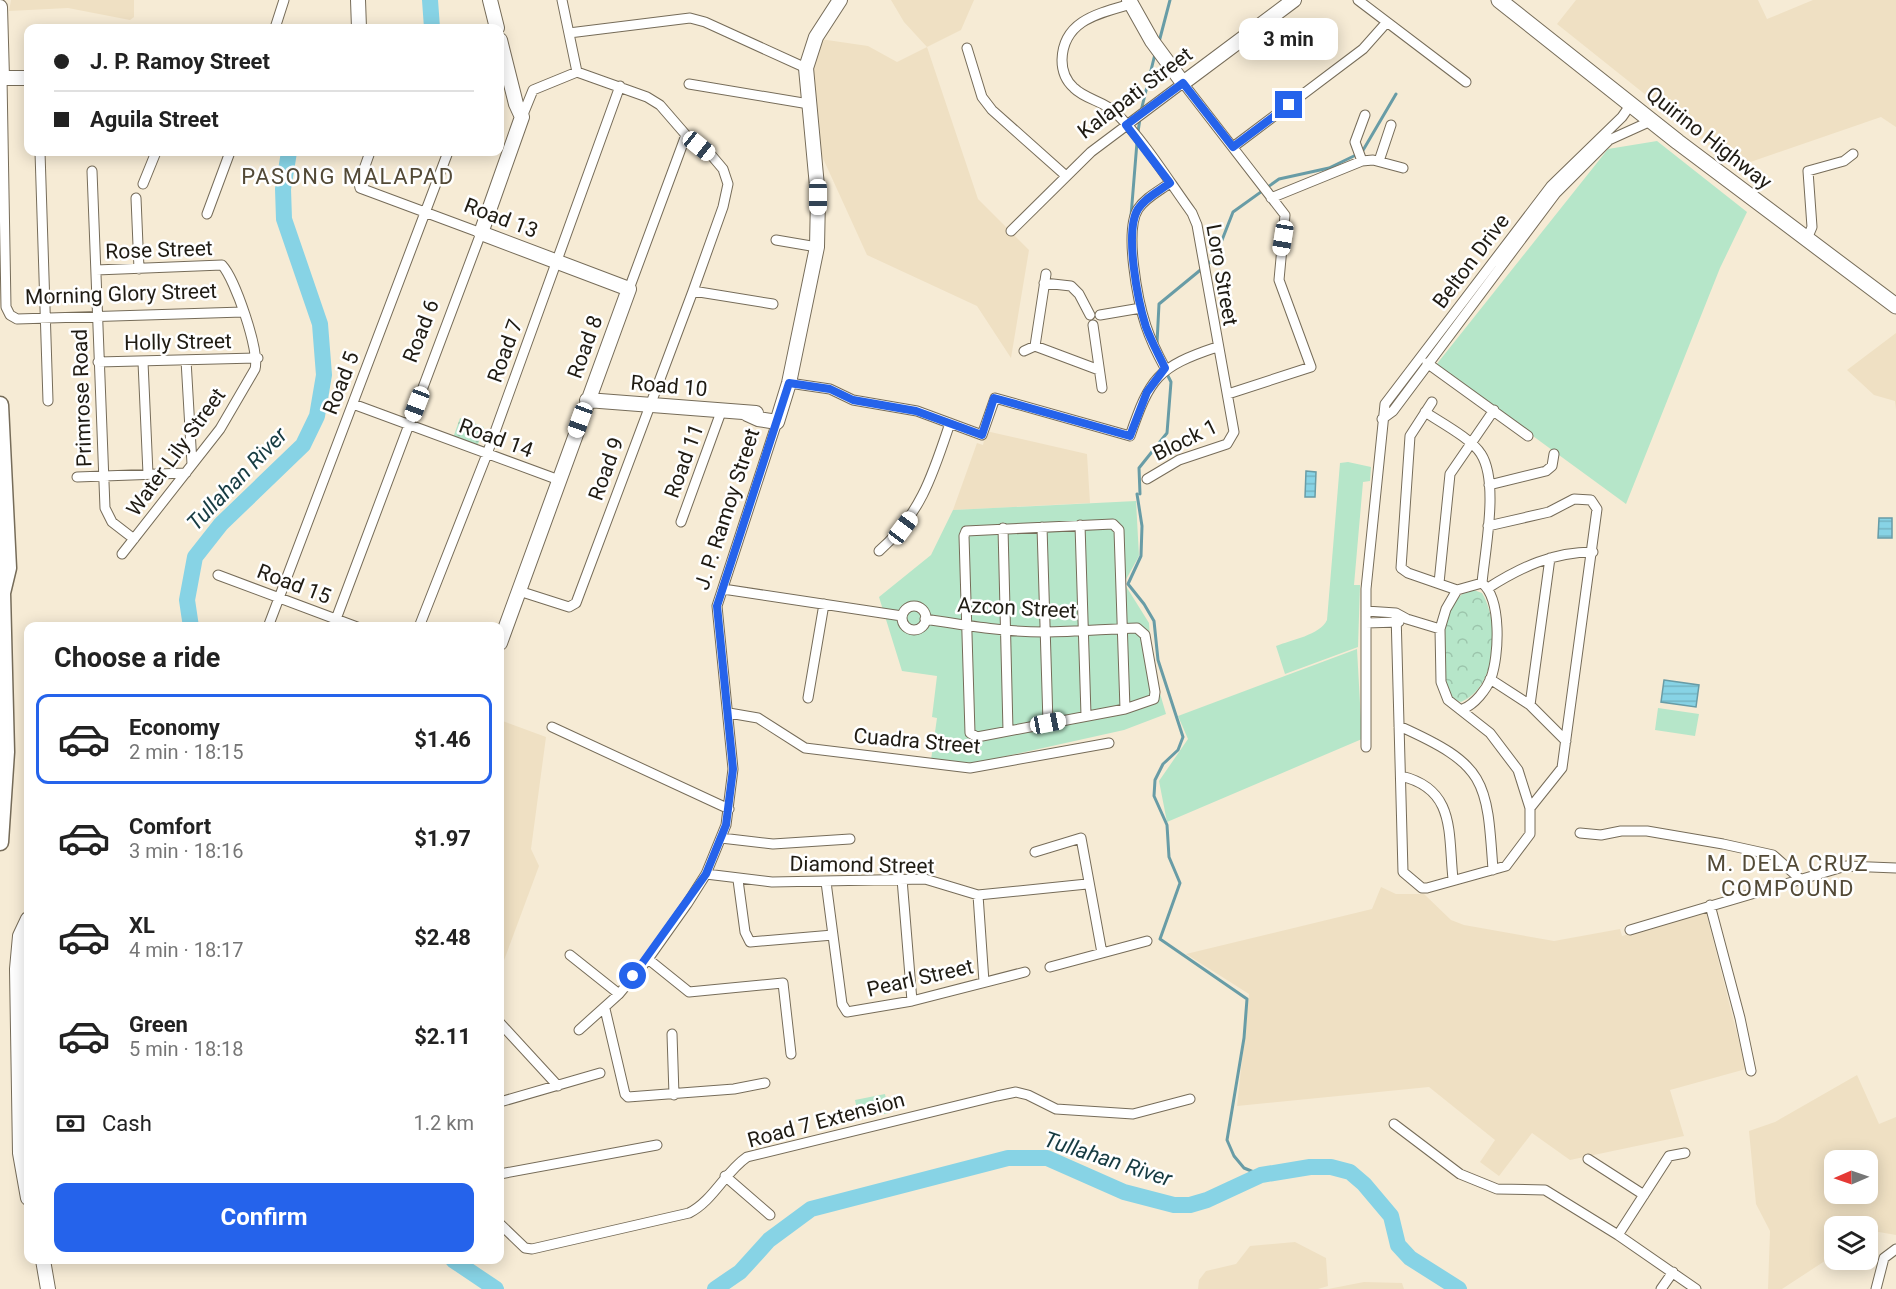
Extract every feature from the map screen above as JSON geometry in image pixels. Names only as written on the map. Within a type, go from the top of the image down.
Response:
[{"type":"highway","points":[[0,405],[8,568],[2,593],[6,752],[0,842]]},
{"type":"main road","name":"Quirino Highway","points":[[1499,0],[1651,121],[1896,306]]},
{"type":"street","points":[[276,24],[284,0]]},
{"type":"street","points":[[358,0],[359,24]]},
{"type":"street","points":[[490,0],[496,24]]},
{"type":"street","points":[[522,117],[533,90],[577,72],[562,0]]},
{"type":"street","name":"J. P. Ramoy Street","points":[[579,1030],[605,1009],[648,959],[706,874],[721,838],[729,809],[733,769],[717,614],[789,383],[817,247],[818,197],[806,68],[816,37],[840,0]]},
{"type":"street","name":"Kalapati Street","points":[[1011,231],[1065,175],[1126,125],[1294,0]]},
{"type":"street","points":[[1358,0],[1466,82]]},
{"type":"street","points":[[1130,2],[1183,83],[1268,196],[1277,202],[1285,221],[1278,269],[1279,280],[1311,367],[1228,394]]},
{"type":"street","name":"Loro Street","points":[[1130,2],[1078,24],[1067,38],[1062,57],[1065,77],[1072,87],[1086,98],[1111,109],[1126,125],[1192,213],[1197,225],[1217,347],[1228,394]]},
{"type":"street","points":[[0,7],[2,78],[24,78]]},
{"type":"street","points":[[569,33],[690,18],[705,22],[806,68]]},
{"type":"street","points":[[1233,147],[1364,49],[1388,22]]},
{"type":"street","points":[[967,48],[982,97],[992,110],[1065,175]]},
{"type":"street","points":[[504,56],[516,104],[522,117]]},
{"type":"street","name":"Road 9","points":[[519,591],[568,607],[576,603],[693,291],[723,207],[728,184],[723,169],[712,156],[686,135],[660,105],[620,86],[577,72]]},
{"type":"street","name":"Morning Glory Street","points":[[2,78],[6,307],[10,315],[17,319],[243,312]]},
{"type":"street","points":[[689,84],[809,104]]},
{"type":"street","name":"Road 7","points":[[421,622],[487,454],[620,86]]},
{"type":"street","name":"Belton Drive","points":[[1366,747],[1366,611],[1384,404],[1538,211],[1606,137],[1631,104]]},
{"type":"street","points":[[1362,161],[1355,142],[1365,115]]},
{"type":"street","name":"Road 6","points":[[335,622],[522,117]]},
{"type":"street","name":"Belton Drive","points":[[1606,137],[1626,133],[1651,121]]},
{"type":"street","points":[[1617,122],[1626,133]]},
{"type":"street","points":[[1379,161],[1391,125]]},
{"type":"street","name":"Road 8","points":[[504,632],[587,400],[686,135]]},
{"type":"street","points":[[1807,239],[1812,227],[1808,171],[1844,160],[1852,154]]},
{"type":"street","points":[[40,156],[48,400]]},
{"type":"street","points":[[143,184],[154,156]]},
{"type":"street","points":[[207,214],[229,156]]},
{"type":"street","name":"Road 13","points":[[369,156],[359,183],[360,188],[629,289]]},
{"type":"street","name":"Road 5","points":[[270,622],[446,156]]},
{"type":"street","points":[[1268,196],[1362,161],[1379,161],[1403,168]]},
{"type":"street","name":"Primrose Road","points":[[92,171],[105,508],[108,517],[134,540]]},
{"type":"street","points":[[1165,368],[1141,310],[1134,255],[1134,219],[1142,204],[1170,183]]},
{"type":"street","points":[[136,198],[139,269]]},
{"type":"street","name":"Belton Drive","points":[[1382,419],[1393,411],[1538,211]]},
{"type":"street","points":[[776,240],[817,247]]},
{"type":"street","name":"Rose Street","points":[[96,270],[218,264],[224,267],[243,312]]},
{"type":"street","points":[[1035,346],[1045,278],[1071,286],[1096,319],[1102,387]]},
{"type":"street","points":[[693,291],[773,304]]},
{"type":"street","points":[[1096,319],[1141,310]]},
{"type":"street","points":[[243,312],[258,358]]},
{"type":"street","points":[[1024,351],[1035,346],[1100,370]]},
{"type":"street","points":[[789,383],[830,389],[853,400],[916,411],[982,435],[994,398],[1130,436],[1147,392],[1165,368],[1217,347]]},
{"type":"street","name":"Holly Street","points":[[98,362],[258,358]]},
{"type":"street","name":"Water Lily Street","points":[[122,554],[220,429],[255,369],[258,358]]},
{"type":"street","points":[[186,360],[192,464]]},
{"type":"street","points":[[143,362],[148,474]]},
{"type":"street","points":[[1427,363],[1528,436]]},
{"type":"street","name":"Block 1","points":[[1147,479],[1179,460],[1227,444],[1234,432],[1227,405],[1228,394]]},
{"type":"street","name":"Road 10","points":[[587,400],[747,414],[758,419],[778,418]]},
{"type":"street","points":[[1432,402],[1410,436],[1401,568],[1408,573],[1457,590],[1485,586],[1519,569],[1550,558],[1575,552],[1593,552]]},
{"type":"street","name":"Road 14","points":[[353,404],[559,480]]},
{"type":"street","points":[[1439,583],[1450,474],[1494,410]]},
{"type":"street","name":"Road 11","points":[[681,522],[721,412]]},
{"type":"street","points":[[1425,412],[1482,454],[1490,485],[1485,586],[1497,634],[1491,679],[1477,699],[1463,709]]},
{"type":"street","points":[[879,551],[914,514],[931,478],[950,423]]},
{"type":"street","points":[[1490,485],[1546,471],[1552,466],[1554,454]]},
{"type":"street","points":[[77,477],[186,473]]},
{"type":"street","points":[[1488,526],[1549,512],[1574,499],[1591,500],[1597,509],[1562,768],[1530,808]]},
{"type":"street","points":[[1113,524],[1119,530],[1125,709],[977,737],[970,733],[964,536],[966,531],[1080,525],[1113,524]]},
{"type":"street","points":[[1080,525],[1086,715]]},
{"type":"street","points":[[1041,527],[1048,723]]},
{"type":"street","points":[[1003,528],[1008,730]]},
{"type":"street","points":[[1530,705],[1550,558]]},
{"type":"street","name":"Road 15","points":[[218,575],[279,598],[333,622]]},
{"type":"street","name":"Azcon Street","points":[[723,589],[902,616]]},
{"type":"street","points":[[1396,612],[1403,872],[1422,888],[1506,866],[1530,834],[1530,808],[1518,770],[1490,733],[1463,709],[1448,700],[1441,682],[1440,629],[1446,609],[1457,590]]},
{"type":"street","points":[[808,698],[824,604]]},
{"type":"street","name":"Azcon Street","points":[[909,607],[917,607],[924,612],[925,620],[918,629],[910,629],[904,624],[902,616],[909,607]]},
{"type":"street","points":[[1366,611],[1396,612],[1407,619],[1440,629]]},
{"type":"street","points":[[1366,623],[1395,624],[1407,619]]},
{"type":"street","name":"Azcon Street","points":[[925,620],[1005,630],[1044,632],[1122,628],[1142,630],[1147,647],[1154,699],[1125,709]]},
{"type":"street","points":[[1491,679],[1530,705],[1566,741]]},
{"type":"street","name":"Cuadra Street","points":[[729,713],[745,713],[758,718],[805,748],[970,768],[1109,743]]},
{"type":"street","points":[[1399,726],[1455,754],[1468,765],[1481,786],[1489,809],[1493,870]]},
{"type":"street","points":[[552,727],[729,809]]},
{"type":"street","points":[[1401,776],[1425,784],[1443,802],[1453,879]]},
{"type":"street","points":[[1580,833],[1601,835],[1621,831],[1641,831],[1723,844],[1773,855],[1799,878]]},
{"type":"street","points":[[721,838],[773,844],[850,839]]},
{"type":"street","points":[[1035,852],[1080,838],[1088,884],[1091,888],[1101,953]]},
{"type":"street","points":[[1630,930],[1799,878],[1846,866],[1896,868]]},
{"type":"street","name":"Diamond Street","points":[[706,874],[738,880],[826,882],[935,880],[978,895],[1088,884]]},
{"type":"street","points":[[902,879],[912,1001]]},
{"type":"street","points":[[738,880],[745,932],[750,942],[833,934]]},
{"type":"street","name":"Pearl Street","points":[[826,882],[842,1004],[848,1012],[912,1001],[1025,972]]},
{"type":"street","points":[[978,895],[984,982]]},
{"type":"street","points":[[1710,905],[1740,1018],[1751,1071]]},
{"type":"street","points":[[24,936],[24,1066],[20,1153],[24,1176]]},
{"type":"street","points":[[1050,967],[1147,941]]},
{"type":"street","points":[[570,955],[619,994]]},
{"type":"street","points":[[648,959],[689,992],[783,983],[791,1054]]},
{"type":"street","points":[[605,1009],[625,1094],[628,1097],[734,1089],[765,1083]]},
{"type":"street","points":[[504,1027],[558,1086]]},
{"type":"street","points":[[672,1034],[674,1095]]},
{"type":"street","points":[[504,1101],[600,1073]]},
{"type":"street","name":"Road 7 Extension","points":[[504,1228],[525,1248],[532,1249],[689,1213],[699,1208],[725,1176],[747,1157],[1016,1092],[1028,1095],[1056,1109],[1133,1114],[1190,1099]]},
{"type":"street","points":[[1394,1125],[1460,1174],[1497,1189],[1545,1190],[1618,1235],[1696,1289]]},
{"type":"street","points":[[504,1173],[657,1145]]},
{"type":"street","points":[[1618,1235],[1669,1156],[1684,1153]]},
{"type":"street","points":[[1588,1159],[1644,1195]]},
{"type":"street","points":[[725,1176],[770,1215]]},
{"type":"street","points":[[1876,1289],[1884,1258],[1896,1249]]},
{"type":"street","points":[[44,1264],[48,1289]]},
{"type":"street","points":[[1661,1289],[1673,1272]]},
{"type":"shaded area","points":[[11,0],[134,0],[134,17],[130,20],[68,8],[9,11]]},
{"type":"shaded area","points":[[891,0],[974,0],[961,30],[927,47],[904,22]]},
{"type":"shaded area","points":[[1576,0],[1758,0],[1767,19],[1813,0],[1896,0],[1896,127],[1881,117],[1736,167],[1557,24]]},
{"type":"shaded area","points":[[820,39],[868,46],[897,62],[927,47],[978,199],[1029,250],[1011,358],[977,306],[867,255],[821,154],[810,69]]},
{"type":"shaded area","points":[[1896,333],[1896,409],[1895,401],[1874,395],[1847,370]]},
{"type":"shaded area","points":[[986,431],[1087,454],[1090,503],[953,510],[977,443],[983,445]]},
{"type":"shaded area","points":[[504,721],[546,737],[531,849],[539,866],[504,960]]},
{"type":"shaded area","points":[[1381,887],[1396,894],[1424,894],[1451,920],[1464,925],[1554,941],[1620,929],[1622,936],[1706,912],[1746,1069],[1670,1090],[1684,1136],[1570,1160],[1532,1133],[1499,1176],[1480,1162],[1495,1140],[1429,1087],[1237,1106],[1249,994],[1186,954],[1372,909]]},
{"type":"shaded area","points":[[1857,1075],[1879,1124],[1896,1117],[1896,1235],[1878,1232],[1878,1216],[1824,1216],[1824,1262],[1782,1289],[1768,1289],[1770,1231],[1756,1204],[1749,1131],[1775,1122]]},
{"type":"shaded area","points":[[1295,1242],[1326,1258],[1328,1286],[1318,1289],[1198,1289],[1199,1280],[1206,1271],[1236,1264],[1250,1246]]},
{"type":"shaded area","points":[[1364,1282],[1402,1283],[1404,1289],[1328,1289]]},
{"type":"green space","points":[[1657,141],[1747,212],[1720,268],[1626,504],[1436,365],[1608,149]]},
{"type":"green space","points":[[460,418],[484,427],[477,447],[453,438]]},
{"type":"green space","points":[[1348,462],[1371,467],[1370,481],[1363,482],[1354,585],[1360,585],[1358,647],[1285,674],[1276,646],[1318,630],[1327,620],[1340,463]]},
{"type":"green space","points":[[1136,501],[1139,556],[1124,583],[1149,623],[1152,666],[1166,714],[1124,730],[975,763],[931,760],[937,718],[932,717],[937,676],[902,671],[879,597],[931,555],[953,510]]},
{"type":"green space","points":[[1471,589],[1482,593],[1488,606],[1492,620],[1492,653],[1489,668],[1482,682],[1473,694],[1461,702],[1453,699],[1448,688],[1443,656],[1444,639],[1446,622],[1452,608],[1460,596]]},
{"type":"green space","points":[[1357,649],[1362,739],[1167,822],[1159,781],[1188,739],[1178,716]]},
{"type":"green space","points":[[1658,708],[1699,714],[1695,736],[1655,730]]},
{"type":"green space","points":[[885,1094],[889,1113],[859,1119],[855,1100]]},
{"type":"water","points":[[1306,471],[1316,472],[1315,497],[1305,497]]},
{"type":"water","points":[[1879,518],[1892,518],[1892,538],[1878,538]]},
{"type":"water","points":[[1664,680],[1699,685],[1696,707],[1661,702]]},
{"type":"waterway","name":"Tullahan River","points":[[430,0],[432,24]]},
{"type":"waterway","points":[[1159,42],[1170,0]]},
{"type":"waterway","points":[[1141,111],[1155,54]]},
{"type":"waterway","points":[[1362,152],[1396,94]]},
{"type":"waterway","points":[[1138,132],[1140,118]]},
{"type":"waterway","points":[[1131,216],[1137,142]]},
{"type":"waterway","points":[[1157,343],[1159,304],[1215,258],[1233,212],[1279,179],[1329,168],[1356,155]]},
{"type":"waterway","name":"Tullahan River","points":[[190,622],[187,600],[195,557],[221,524],[303,445],[317,416],[324,375],[320,324],[284,219],[283,189],[288,156]]},
{"type":"waterway","points":[[1140,494],[1139,468],[1167,433],[1171,382],[1167,374]]},
{"type":"waterway","points":[[1137,494],[1142,526],[1141,556],[1128,584],[1154,621],[1158,660],[1183,737],[1178,750],[1163,764],[1155,780],[1154,796],[1167,825],[1169,857],[1180,883],[1160,939],[1247,999],[1244,1038],[1227,1140],[1234,1156],[1244,1168],[1261,1175]]},
{"type":"waterway","name":"Tullahan River","points":[[715,1289],[740,1272],[769,1240],[811,1209],[1008,1158],[1047,1158],[1124,1192],[1174,1205],[1190,1205],[1207,1200],[1261,1175],[1310,1167],[1331,1167],[1350,1172],[1364,1184],[1391,1216],[1398,1245],[1410,1258],[1459,1289]]},
{"type":"waterway","name":"Tullahan River","points":[[459,1264],[496,1289]]},
{"type":"district","name":"PASONG MALAPAD","points":[[348,176]]},
{"type":"district","name":"M. DELA CRUZ COMPOUND","points":[[1788,876]]},
{"type":"route","points":[[633,976],[648,959],[706,874],[726,825],[733,769],[730,718],[717,606],[789,383],[822,387],[853,400],[916,411],[982,435],[994,398],[1130,436],[1147,392],[1165,368],[1146,328],[1141,308],[1134,255],[1134,219],[1142,204],[1170,183],[1126,125],[1183,83],[1233,147],[1289,105]]}]
